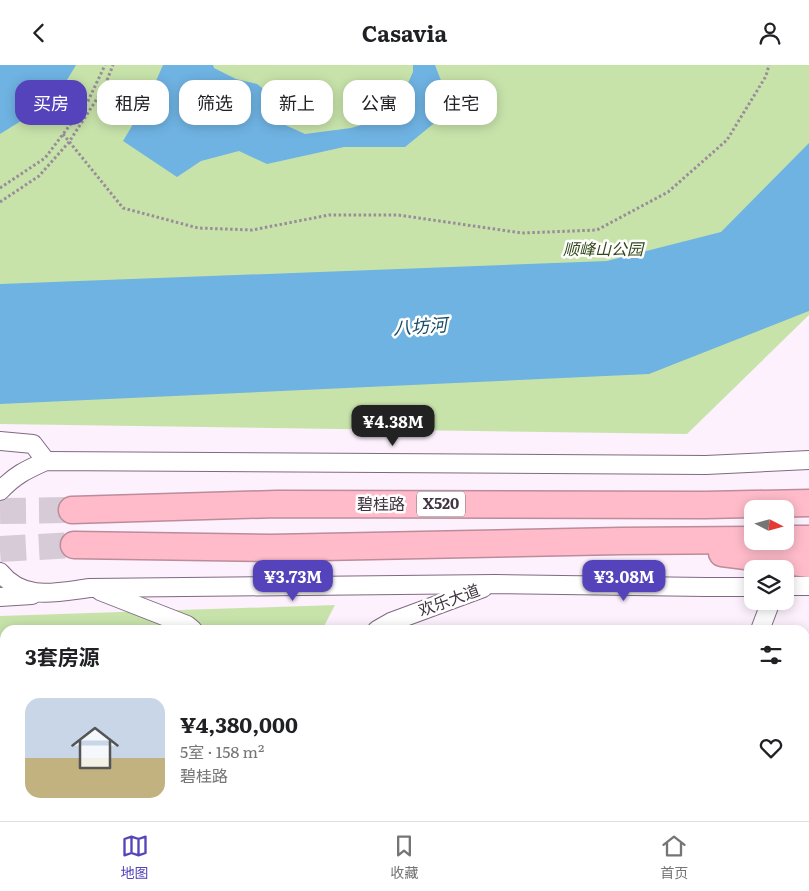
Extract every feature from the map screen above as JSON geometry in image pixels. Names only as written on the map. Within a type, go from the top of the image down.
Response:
[{"type":"highway","name":"碧桂路","points":[[72,509],[277,504],[705,505],[809,503]]},
{"type":"highway","points":[[794,539],[809,539]]},
{"type":"highway","points":[[74,545],[272,549],[744,540]]},
{"type":"highway","points":[[622,541],[809,564]]},
{"type":"street","points":[[0,441],[33,444],[46,461]]},
{"type":"street","points":[[0,491],[25,470],[46,461],[706,465],[809,461]]},
{"type":"street","points":[[0,572],[11,584],[42,594]]},
{"type":"street","points":[[0,597],[90,588],[495,584],[744,587]]},
{"type":"street","name":"欢乐大道","points":[[385,625],[391,621],[495,584]]},
{"type":"street","points":[[794,586],[809,586]]},
{"type":"street","points":[[90,588],[187,625]]},
{"type":"street","points":[[762,625],[767,610]]},
{"type":"path","points":[[0,188],[44,158],[88,101],[105,65]]},
{"type":"path","points":[[0,202],[39,176],[69,142],[104,88],[113,65]]},
{"type":"path","points":[[63,134],[123,208],[198,228],[252,230],[329,215],[398,215],[522,233],[598,230],[668,192],[727,140],[766,75],[769,65]]},
{"type":"green space","name":"顺峰山公园","points":[[0,65],[809,65],[809,315],[687,434],[0,424]]},
{"type":"green space","points":[[335,605],[325,625],[0,625],[0,616]]},
{"type":"water","points":[[0,65],[76,65],[67,80],[15,80],[15,125],[0,134]]},
{"type":"water","points":[[163,65],[213,65],[214,68],[240,80],[179,80],[179,125],[251,125],[251,83],[261,87],[261,125],[285,125],[305,134],[362,125],[415,125],[415,80],[409,80],[413,72],[413,65],[435,65],[441,80],[425,80],[425,125],[432,125],[405,147],[344,147],[267,164],[239,151],[201,161],[177,177],[123,141],[133,125],[169,125],[169,80],[156,80]]},
{"type":"water","name":"八坊河","points":[[809,143],[809,311],[649,374],[0,404],[0,284],[607,261],[721,232]]},
{"type":"tunnel","points":[[0,511],[72,510]]},
{"type":"tunnel","points":[[0,549],[74,545]]}]
